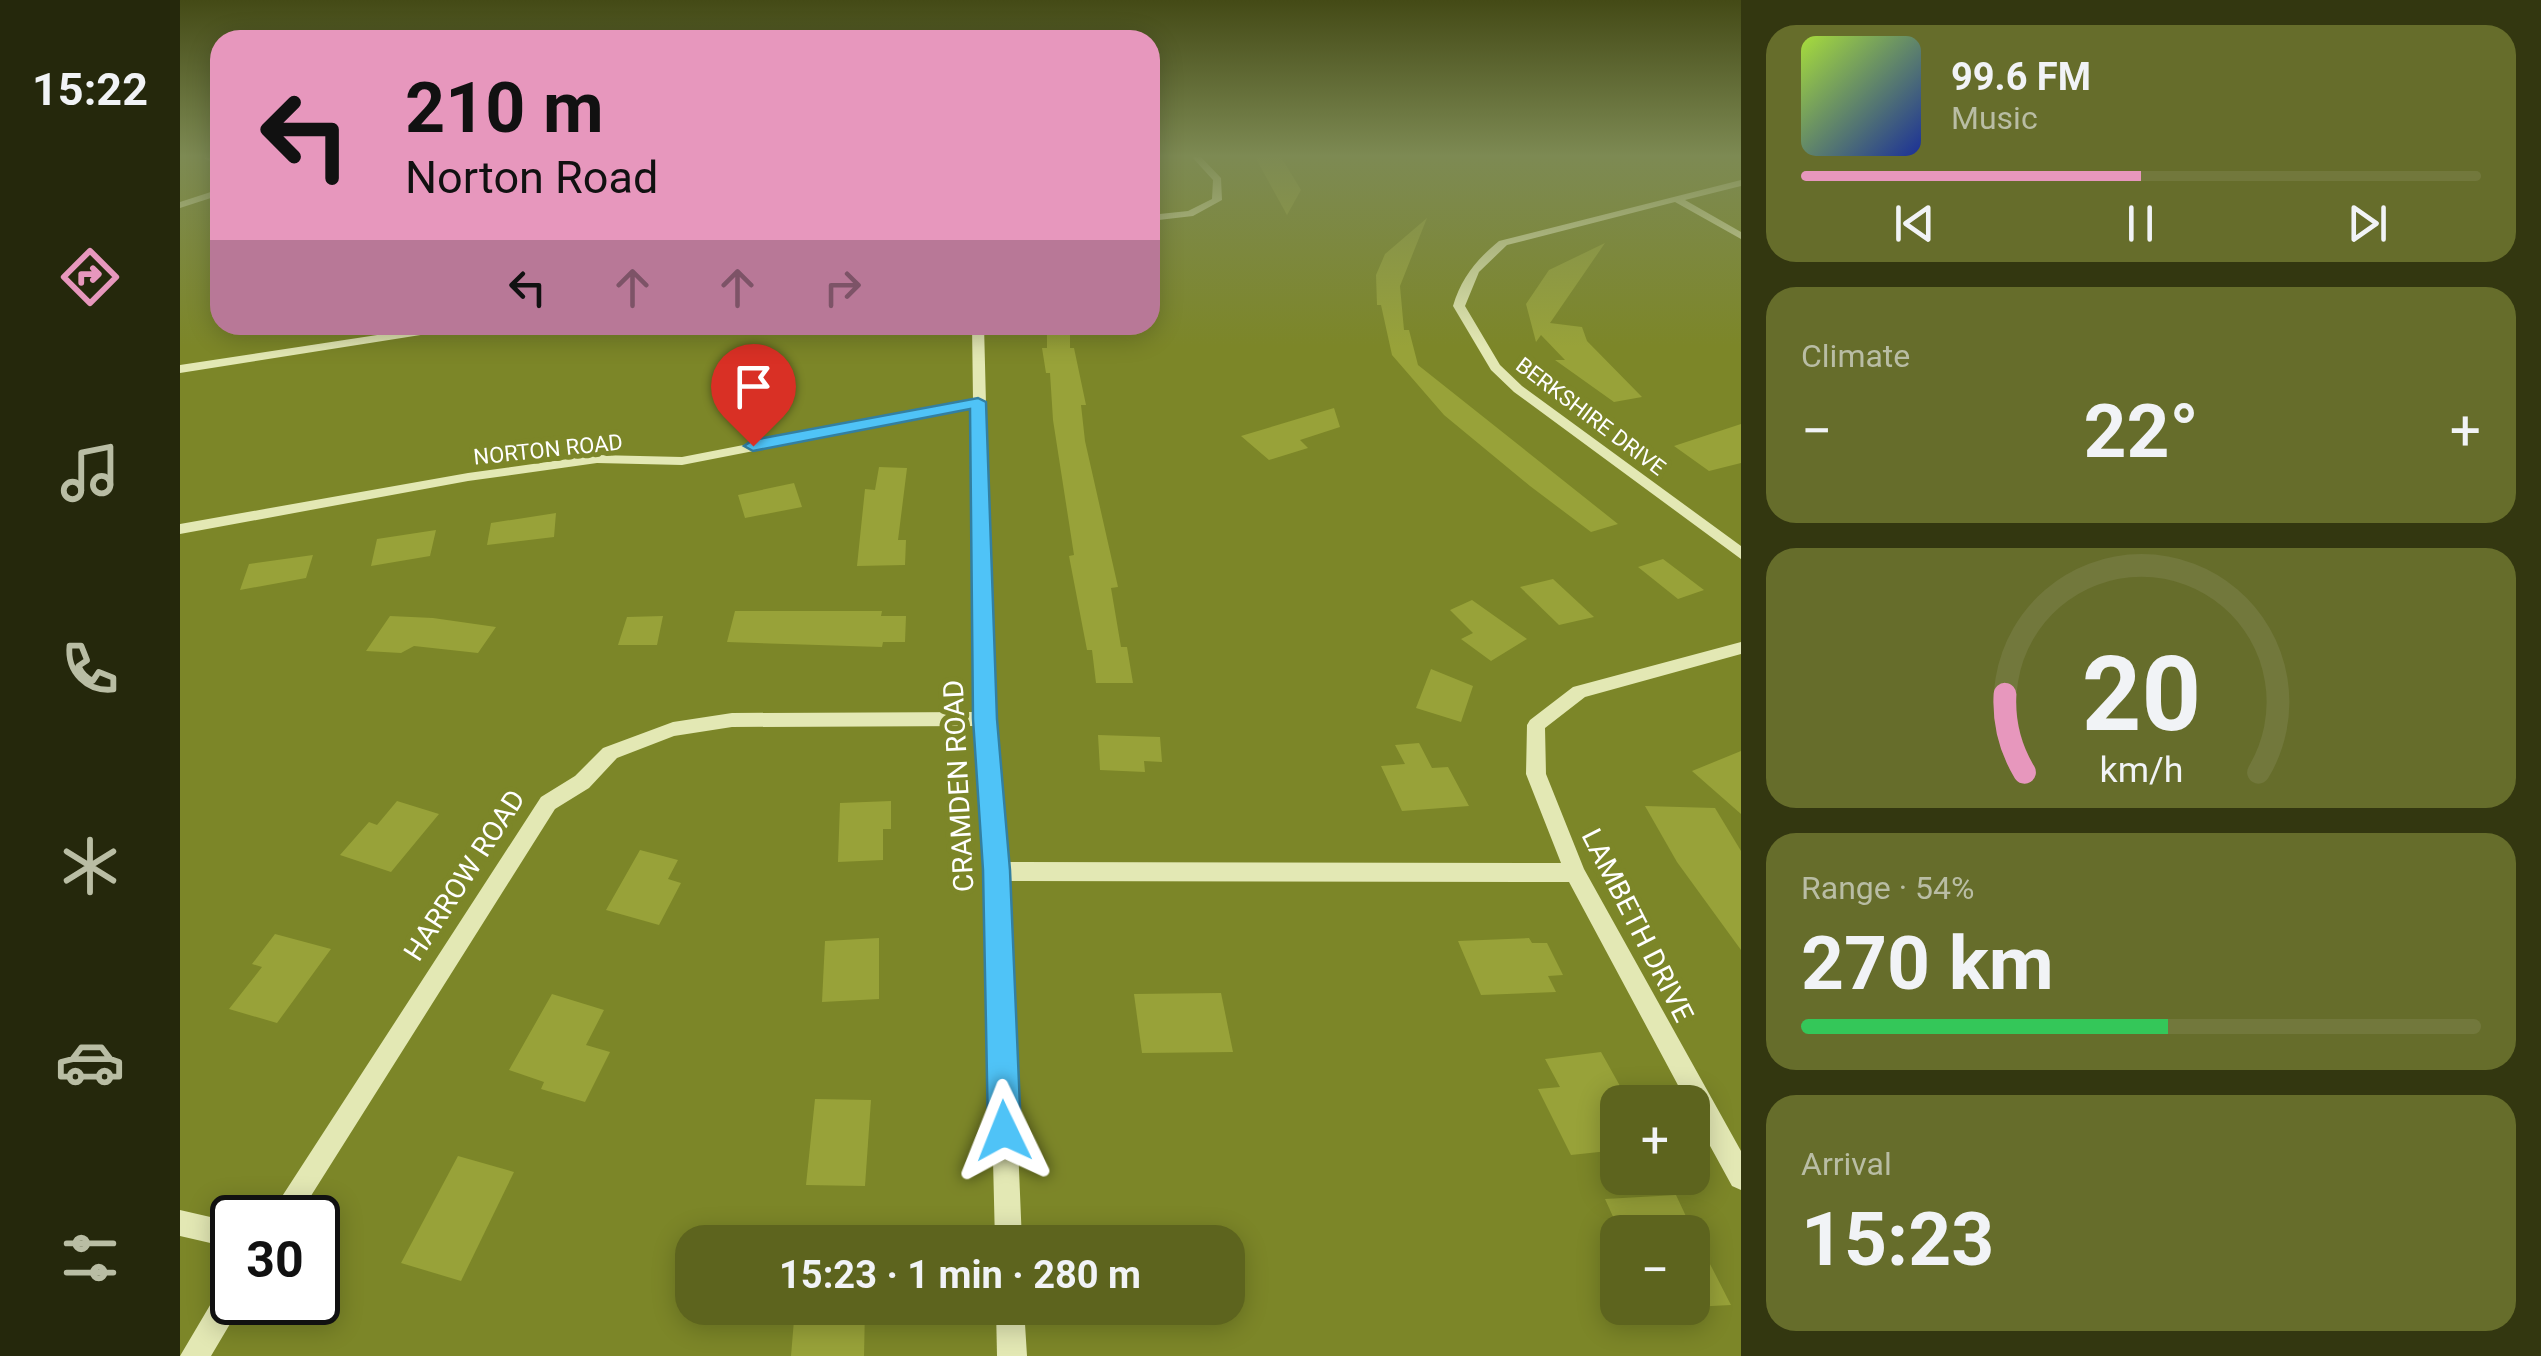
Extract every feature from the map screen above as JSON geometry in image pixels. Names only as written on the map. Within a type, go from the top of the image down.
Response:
[{"type":"street","name":"BERKSHIRE DRIVE","points":[[1592,220],[1503,243],[1474,266],[1464,284],[1459,306],[1495,367],[1518,389],[1734,540],[1741,554]]},
{"type":"street","points":[[1713,220],[1741,236]]},
{"type":"street","points":[[180,368],[399,335]]},
{"type":"street","name":"CRAMDEN ROAD","points":[[978,335],[985,719],[996,870],[1007,1225]]},
{"type":"street","name":"NORTON ROAD","points":[[180,529],[579,462],[682,461],[978,402]]},
{"type":"street","name":"LAMBETH DRIVE","points":[[1741,648],[1579,692],[1536,724],[1536,774],[1575,874],[1741,1177]]},
{"type":"street","name":"HARROW ROAD","points":[[296,1195],[548,803],[582,782],[610,754],[672,729],[732,720],[985,719]]},
{"type":"street","points":[[996,870],[1575,874]]},
{"type":"street","points":[[180,1224],[210,1230]]},
{"type":"street","points":[[195,1356],[214,1325]]},
{"type":"street","points":[[1011,1325],[1012,1356]]},
{"type":"building","points":[[1426,220],[1400,286],[1404,330],[1409,330],[1418,365],[1618,524],[1591,532],[1444,415],[1392,355],[1381,305],[1377,305],[1376,275],[1385,254]]},
{"type":"building","points":[[1605,243],[1550,323],[1582,327],[1587,341],[1642,397],[1614,402],[1555,360],[1565,360],[1541,335],[1536,342],[1526,304],[1549,270]]},
{"type":"building","points":[[1047,335],[1070,335],[1086,405],[1081,405],[1085,441],[1118,587],[1111,588],[1121,647],[1127,647],[1133,683],[1096,683],[1092,650],[1087,650],[1069,556],[1074,555],[1053,420],[1050,373],[1046,373],[1042,348],[1047,348]]},
{"type":"building","points":[[1334,408],[1340,427],[1300,440],[1308,448],[1269,460],[1241,436]]},
{"type":"building","points":[[1741,424],[1741,463],[1709,471],[1674,446]]},
{"type":"building","points":[[879,467],[907,468],[898,540],[906,540],[905,565],[857,566],[865,489],[875,490]]},
{"type":"building","points":[[794,483],[802,507],[745,518],[738,495]]},
{"type":"building","points":[[556,513],[554,537],[487,545],[491,523]]},
{"type":"building","points":[[436,530],[430,556],[371,566],[377,539]]},
{"type":"building","points":[[313,555],[306,578],[240,590],[249,564]]},
{"type":"building","points":[[1663,559],[1704,590],[1678,599],[1638,567]]},
{"type":"building","points":[[1553,579],[1594,617],[1559,625],[1520,587]]},
{"type":"building","points":[[1472,600],[1527,639],[1491,661],[1461,639],[1473,633],[1450,610]]},
{"type":"building","points":[[735,611],[882,611],[881,616],[906,616],[905,642],[883,642],[882,647],[727,642]]},
{"type":"building","points":[[390,616],[496,627],[478,653],[414,646],[401,653],[366,651]]},
{"type":"building","points":[[663,616],[657,645],[618,645],[627,617]]},
{"type":"building","points":[[1431,669],[1473,686],[1461,722],[1416,708]]},
{"type":"building","points":[[1098,735],[1160,737],[1162,762],[1144,761],[1145,772],[1100,770]]},
{"type":"building","points":[[1419,743],[1432,768],[1448,767],[1469,806],[1402,811],[1381,766],[1405,764],[1395,745]]},
{"type":"building","points":[[1741,751],[1741,814],[1692,771]]},
{"type":"building","points":[[397,801],[439,814],[391,872],[340,855],[369,822],[377,825]]},
{"type":"building","points":[[891,801],[891,829],[883,829],[883,860],[838,862],[840,803]]},
{"type":"building","points":[[1645,806],[1715,808],[1741,851],[1741,950],[1677,862]]},
{"type":"building","points":[[640,850],[678,860],[668,879],[681,883],[659,925],[606,910]]},
{"type":"building","points":[[275,934],[331,949],[277,1023],[229,1009],[262,967],[252,964]]},
{"type":"building","points":[[879,938],[879,999],[822,1002],[825,941]]},
{"type":"building","points":[[1529,938],[1532,943],[1547,943],[1563,975],[1548,976],[1556,992],[1481,995],[1458,941]]},
{"type":"building","points":[[1221,993],[1233,1052],[1142,1053],[1134,994]]},
{"type":"building","points":[[552,994],[604,1010],[586,1045],[610,1052],[585,1102],[541,1089],[544,1082],[509,1070]]},
{"type":"building","points":[[1601,1052],[1619,1085],[1600,1085],[1600,1152],[1571,1155],[1538,1089],[1560,1087],[1545,1059]]},
{"type":"building","points":[[815,1099],[871,1100],[865,1186],[806,1185]]},
{"type":"building","points":[[458,1156],[514,1172],[461,1281],[401,1263]]},
{"type":"building","points":[[1676,1195],[1685,1215],[1612,1215],[1605,1199]]},
{"type":"building","points":[[1710,1264],[1731,1305],[1710,1306]]},
{"type":"building","points":[[794,1325],[865,1325],[864,1356],[791,1356]]},
{"type":"route","points":[[753,446],[978,402],[985,719],[996,870],[1004,1131]]}]
